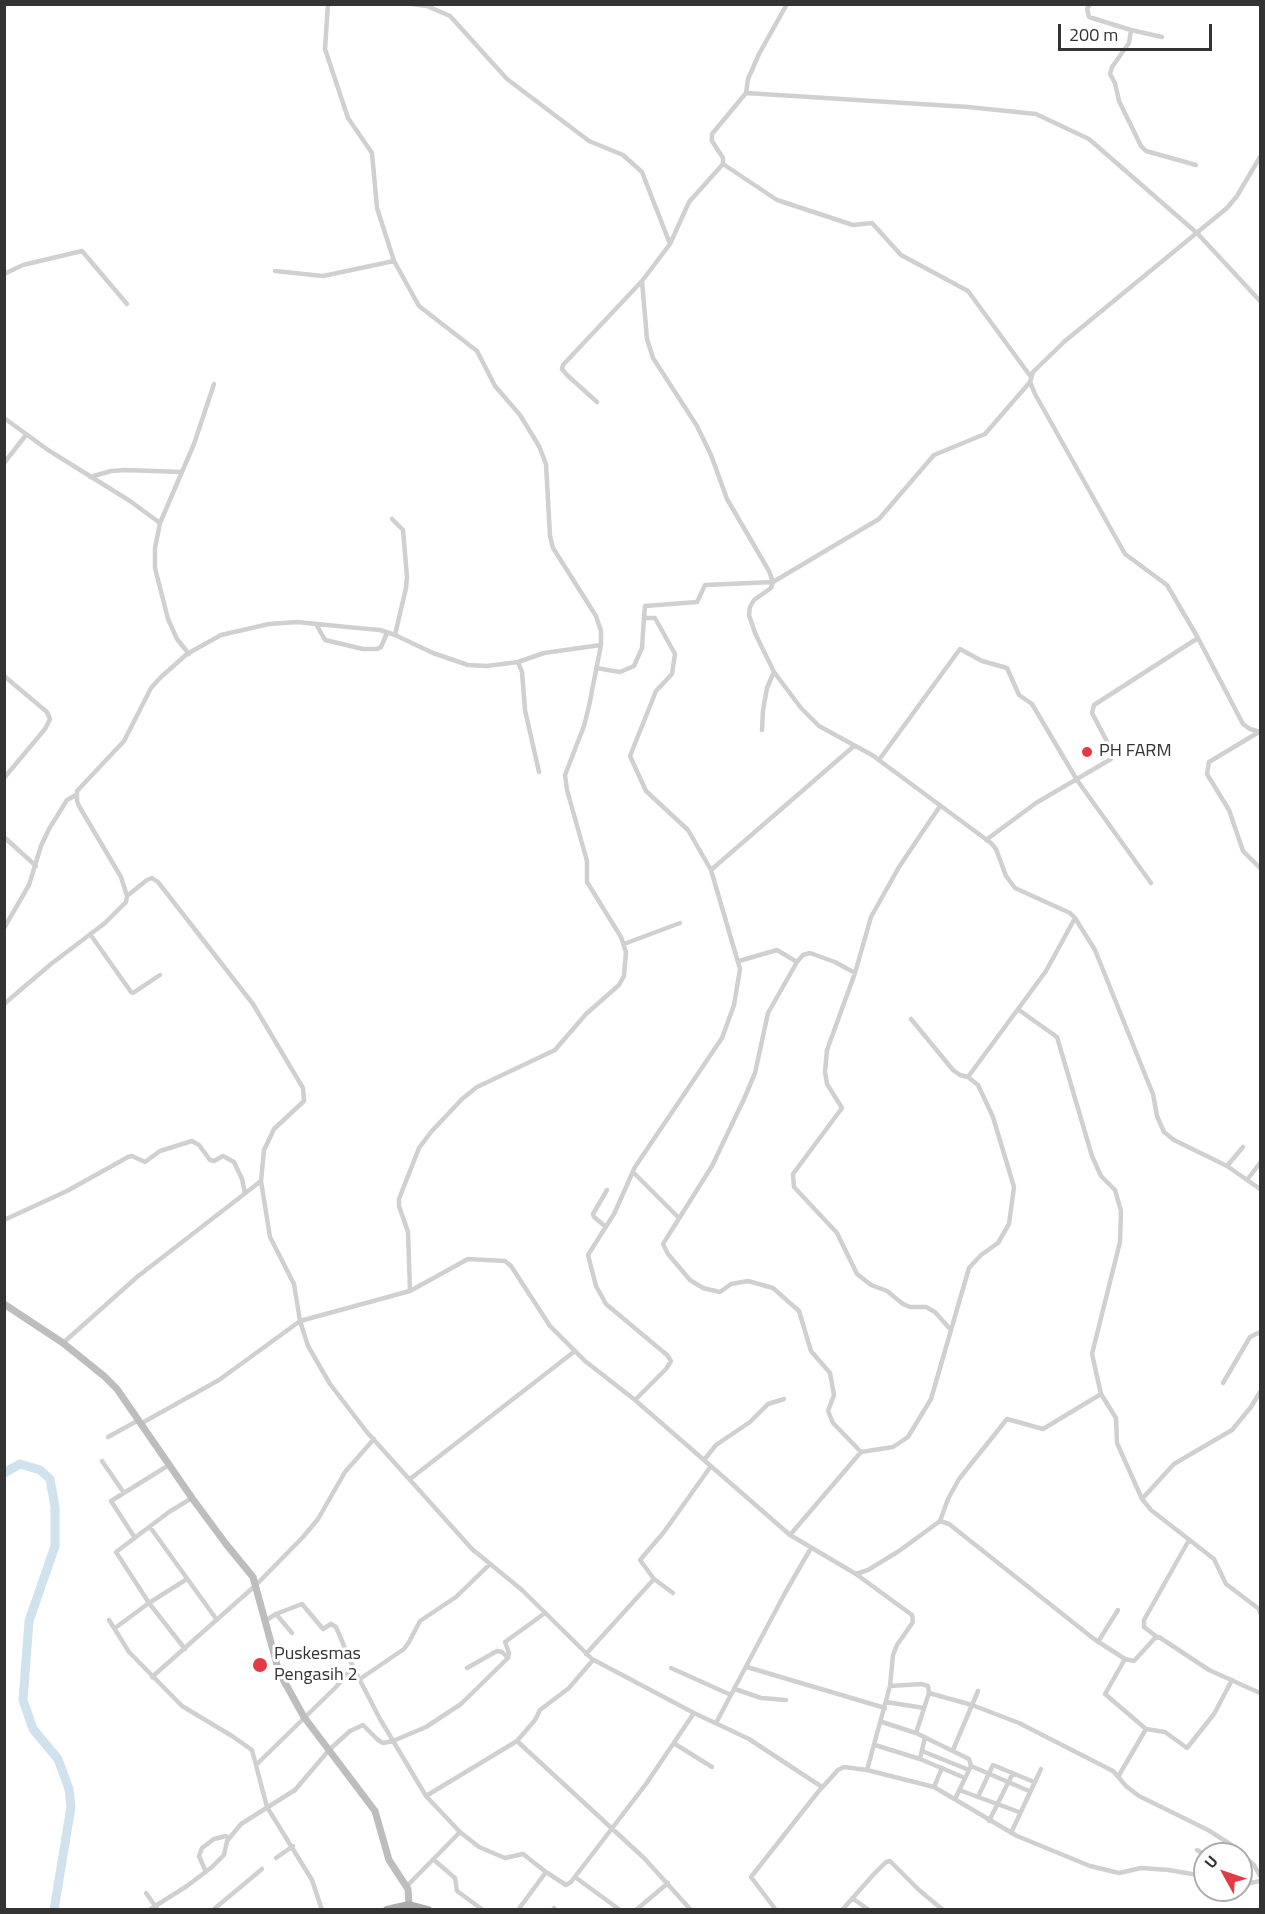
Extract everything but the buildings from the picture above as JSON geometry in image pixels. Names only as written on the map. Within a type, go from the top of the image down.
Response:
[{"type":"main road","points":[[387,1910],[410,1905],[428,1910]]},
{"type":"street","points":[[328,4],[326,49],[348,118],[372,153],[377,208],[394,261],[419,306],[477,351],[495,386],[520,415],[539,446],[546,464],[550,536],[553,548],[597,616],[601,631],[601,645],[584,726],[567,765],[566,782],[586,861],[587,882],[624,944],[626,962],[622,981],[582,1019],[555,1050],[477,1087],[462,1099],[418,1148],[399,1199],[408,1232],[410,1291]]},
{"type":"street","points":[[412,4],[427,6],[450,16],[507,80],[589,141],[623,155],[642,172],[670,244]]},
{"type":"street","points":[[597,402],[567,375],[562,369],[563,365],[642,281],[670,244],[689,202],[723,164],[723,158],[712,141],[712,134],[746,93],[748,79],[759,54],[787,4]]},
{"type":"street","points":[[1090,4],[1087,9],[1089,17],[1162,37]]},
{"type":"street","points":[[1131,30],[1129,43],[1112,67],[1110,74],[1115,83],[1119,101],[1141,146],[1146,151],[1196,165]]},
{"type":"street","points":[[746,93],[968,107],[1036,114],[1089,139],[1198,234],[1260,301]]},
{"type":"street","points":[[596,668],[620,672],[634,666],[642,648],[645,606],[697,602],[705,585],[773,582],[879,519],[934,455],[985,434],[1065,341],[1155,265],[1198,234],[1232,202],[1260,157]]},
{"type":"street","points":[[723,164],[777,200],[853,225],[872,224],[902,255],[968,291],[1031,379],[1035,394],[1125,554],[1167,585],[1243,724],[1250,729],[1260,731]]},
{"type":"street","points":[[4,274],[23,265],[82,251],[127,304]]},
{"type":"street","points":[[275,271],[323,276],[394,261]]},
{"type":"street","points":[[642,281],[647,339],[653,358],[697,426],[728,499],[765,561],[773,582],[770,590],[751,604],[749,615],[774,672],[801,708],[819,726],[879,760],[994,846],[1006,876],[1015,888],[1070,913],[1075,918],[1095,950],[1146,1077],[1164,1132],[1174,1140],[1227,1166],[1260,1189]]},
{"type":"street","points":[[189,654],[177,639],[168,619],[155,568],[155,548],[160,523],[182,472],[214,384]]},
{"type":"street","points":[[4,418],[26,435],[130,501],[160,523]]},
{"type":"street","points":[[4,463],[26,435]]},
{"type":"street","points":[[90,477],[125,470],[182,472]]},
{"type":"street","points":[[392,519],[403,530],[407,577],[395,635]]},
{"type":"street","points":[[635,1400],[668,1367],[671,1361],[667,1355],[609,1306],[598,1292],[590,1270],[588,1255],[614,1214],[633,1172],[724,1034],[738,989],[739,961],[711,870],[688,830],[646,791],[630,756],[656,691],[672,674],[675,654],[655,618],[644,618]]},
{"type":"street","points":[[4,928],[29,885],[41,846],[67,800],[76,795],[79,788],[124,741],[156,682],[169,668],[220,635],[269,624],[316,624],[387,633],[468,665],[488,666],[518,662],[544,653],[601,645]]},
{"type":"street","points":[[316,624],[326,640],[363,649],[377,649],[381,646],[387,633]]},
{"type":"street","points":[[986,840],[1019,814],[1113,756],[1092,713],[1094,705],[1198,638]]},
{"type":"street","points":[[879,760],[960,649],[982,661],[1007,668],[1019,695],[1032,704],[1077,780],[1151,883]]},
{"type":"street","points":[[518,662],[522,672],[525,710],[539,772]]},
{"type":"street","points":[[762,730],[767,688],[774,672]]},
{"type":"street","points":[[4,676],[47,712],[50,719],[45,729],[4,778]]},
{"type":"street","points":[[1260,731],[1209,762],[1207,774],[1229,810],[1243,851],[1260,868]]},
{"type":"street","points":[[711,870],[854,746]]},
{"type":"street","points":[[76,795],[79,806],[121,877],[127,896]]},
{"type":"street","points":[[940,806],[881,898],[871,918],[855,973],[827,1050],[825,1072],[827,1084],[842,1108],[793,1174],[794,1187],[837,1233],[857,1274],[871,1285],[887,1291],[903,1305],[926,1307],[935,1312],[950,1329]]},
{"type":"street","points":[[4,837],[36,866]]},
{"type":"street","points":[[4,1004],[122,908],[127,896],[147,880],[152,878],[158,882],[253,1004],[303,1088],[304,1101],[274,1129],[264,1150],[261,1181],[270,1237],[294,1284],[300,1321],[308,1346],[330,1384],[374,1438],[472,1549],[522,1590],[593,1660],[749,1739],[822,1787]]},
{"type":"street","points":[[968,1077],[1046,971],[1075,918]]},
{"type":"street","points":[[624,944],[680,923]]},
{"type":"street","points":[[90,934],[131,992],[133,993],[160,975]]},
{"type":"street","points":[[739,961],[777,950],[797,962]]},
{"type":"street","points":[[855,973],[835,962],[810,953],[803,955],[797,962],[768,1013],[755,1074],[744,1099],[712,1166],[663,1244],[668,1254],[690,1280],[703,1288],[720,1292],[731,1284],[748,1281],[773,1287],[799,1311],[811,1351],[830,1373],[834,1395],[828,1411],[833,1423],[861,1452]]},
{"type":"street","points":[[1019,1010],[1057,1036],[1092,1156],[1101,1176],[1115,1190],[1121,1211],[1120,1242],[1092,1354],[1101,1394],[1116,1418],[1117,1443],[1142,1499],[1151,1510],[1214,1559],[1226,1584],[1259,1609],[1260,1613]]},
{"type":"street","points":[[790,1535],[861,1452],[893,1447],[908,1437],[931,1399],[969,1268],[981,1255],[998,1243],[1009,1224],[1014,1187],[993,1117],[978,1085],[953,1070],[911,1019]]},
{"type":"street","points":[[4,1220],[67,1191],[128,1156],[145,1162],[160,1151],[192,1141],[199,1145],[210,1160],[214,1161],[223,1156],[234,1162],[242,1179],[245,1193]]},
{"type":"street","points":[[1227,1166],[1243,1147]]},
{"type":"street","points":[[1247,1180],[1260,1163]]},
{"type":"street","points":[[633,1172],[678,1217]]},
{"type":"street","points":[[63,1343],[137,1277],[261,1181]]},
{"type":"street","points":[[606,1227],[594,1217],[593,1213],[608,1190]]},
{"type":"street","points":[[108,1437],[219,1380],[300,1321],[410,1291],[468,1259],[502,1259],[511,1266],[550,1326],[575,1351],[790,1535],[856,1574],[912,1615],[914,1620],[895,1650],[882,1722],[867,1770]]},
{"type":"street","points":[[4,1304],[63,1343],[117,1389],[192,1498],[253,1577],[279,1672],[304,1717],[375,1811],[389,1860],[410,1895],[410,1905]]},
{"type":"street","points":[[1223,1383],[1251,1337],[1260,1332]]},
{"type":"street","points":[[410,1479],[575,1351]]},
{"type":"street","points":[[1142,1499],[1174,1464],[1232,1430],[1260,1392]]},
{"type":"street","points":[[856,1574],[868,1570],[899,1551],[940,1521],[959,1479],[1007,1419],[1043,1429],[1101,1394]]},
{"type":"street","points":[[704,1460],[716,1445],[750,1422],[768,1404],[784,1399]]},
{"type":"street","points":[[152,1677],[256,1585],[318,1520],[345,1472],[374,1438]]},
{"type":"street","points":[[102,1461],[124,1493]]},
{"type":"street","points":[[135,1538],[111,1501],[169,1465]]},
{"type":"street","points":[[673,1593],[654,1579],[641,1563],[641,1556],[664,1532],[711,1466]]},
{"type":"street","points":[[185,1649],[149,1603],[116,1552],[169,1512],[192,1498]]},
{"type":"street","points":[[940,1521],[949,1524],[1098,1642],[1125,1659],[1130,1661],[1137,1659],[1156,1637]]},
{"type":"street","points":[[150,1527],[217,1620]]},
{"type":"street","points":[[1189,1540],[1144,1620],[1144,1627],[1209,1670],[1260,1694]]},
{"type":"street","points":[[716,1724],[811,1548]]},
{"type":"street","points":[[360,1678],[405,1647],[420,1621],[453,1600],[490,1564]]},
{"type":"street","points":[[115,1628],[187,1579]]},
{"type":"street","points":[[586,1654],[654,1579]]},
{"type":"street","points":[[265,1621],[300,1604],[305,1605],[323,1629],[331,1624],[339,1630],[353,1667],[393,1742],[426,1796],[460,1833],[479,1847],[501,1857],[526,1855],[566,1885],[575,1877],[612,1829],[675,1743],[694,1713]]},
{"type":"street","points":[[1098,1642],[1118,1610]]},
{"type":"street","points":[[149,1910],[157,1907],[206,1872],[225,1855],[229,1838],[241,1824],[295,1790],[329,1750],[350,1731],[360,1726],[367,1728],[383,1743],[393,1742],[426,1727],[456,1708],[508,1658],[509,1653],[505,1642],[545,1613]]},
{"type":"street","points":[[276,1614],[292,1633]]},
{"type":"street","points":[[109,1620],[129,1652],[182,1706],[249,1747],[256,1764],[267,1807],[312,1880],[322,1910]]},
{"type":"street","points":[[467,1668],[497,1651],[508,1658]]},
{"type":"street","points":[[1125,1659],[1105,1694],[1146,1729],[1165,1732],[1187,1748],[1214,1714],[1232,1680]]},
{"type":"street","points":[[426,1796],[517,1741],[535,1720],[540,1710],[569,1688],[593,1660]]},
{"type":"street","points":[[256,1764],[336,1687],[353,1667]]},
{"type":"street","points":[[747,1667],[885,1708]]},
{"type":"street","points":[[671,1668],[731,1695]]},
{"type":"street","points":[[890,1686],[924,1684],[928,1686],[929,1693],[916,1733]]},
{"type":"street","points":[[735,1689],[762,1698],[786,1700]]},
{"type":"street","points":[[953,1750],[978,1691]]},
{"type":"street","points":[[929,1693],[972,1705],[1036,1731],[1113,1771],[1126,1786],[1139,1796],[1219,1837],[1254,1865],[1260,1878]]},
{"type":"street","points":[[886,1702],[924,1708]]},
{"type":"street","points":[[882,1722],[916,1733],[969,1759],[970,1768],[955,1798]]},
{"type":"street","points":[[1118,1777],[1146,1729]]},
{"type":"street","points":[[920,1759],[925,1737]]},
{"type":"street","points":[[517,1741],[644,1858],[691,1910]]},
{"type":"street","points":[[675,1743],[712,1767]]},
{"type":"street","points":[[875,1744],[920,1759],[965,1778]]},
{"type":"street","points":[[922,1750],[1029,1791]]},
{"type":"street","points":[[978,1797],[994,1765],[1034,1782]]},
{"type":"street","points":[[776,1910],[751,1877],[822,1787],[840,1769],[851,1767],[934,1787],[1011,1833],[1061,1856],[1115,1873],[1135,1869],[1156,1869],[1193,1875]]},
{"type":"street","points":[[934,1787],[942,1768]]},
{"type":"street","points":[[1011,1833],[1041,1769]]},
{"type":"street","points":[[989,1821],[1013,1773]]},
{"type":"street","points":[[959,1790],[1019,1812]]},
{"type":"street","points":[[406,1887],[460,1833]]},
{"type":"street","points":[[206,1872],[199,1856],[201,1848],[214,1839],[226,1836],[229,1838]]},
{"type":"street","points":[[276,1858],[292,1846]]},
{"type":"street","points":[[434,1860],[455,1878],[457,1891],[483,1910]]},
{"type":"street","points":[[842,1910],[886,1862],[890,1861],[943,1910]]},
{"type":"street","points":[[217,1908],[262,1869]]},
{"type":"street","points":[[518,1910],[546,1872]]},
{"type":"street","points":[[575,1877],[620,1910]]},
{"type":"street","points":[[636,1910],[668,1883]]},
{"type":"street","points":[[146,1893],[157,1907]]},
{"type":"street","points":[[852,1898],[869,1910]]},
{"type":"waterway","points":[[4,1473],[20,1464],[40,1470],[50,1479],[55,1507],[55,1546],[29,1621],[23,1700],[33,1729],[58,1759],[69,1789],[71,1807],[54,1910]]},
{"type":"place","name":"PH FARM","points":[[1087,752]]},
{"type":"place","name":"Puskesmas Pengasih 2","points":[[260,1665]]}]
